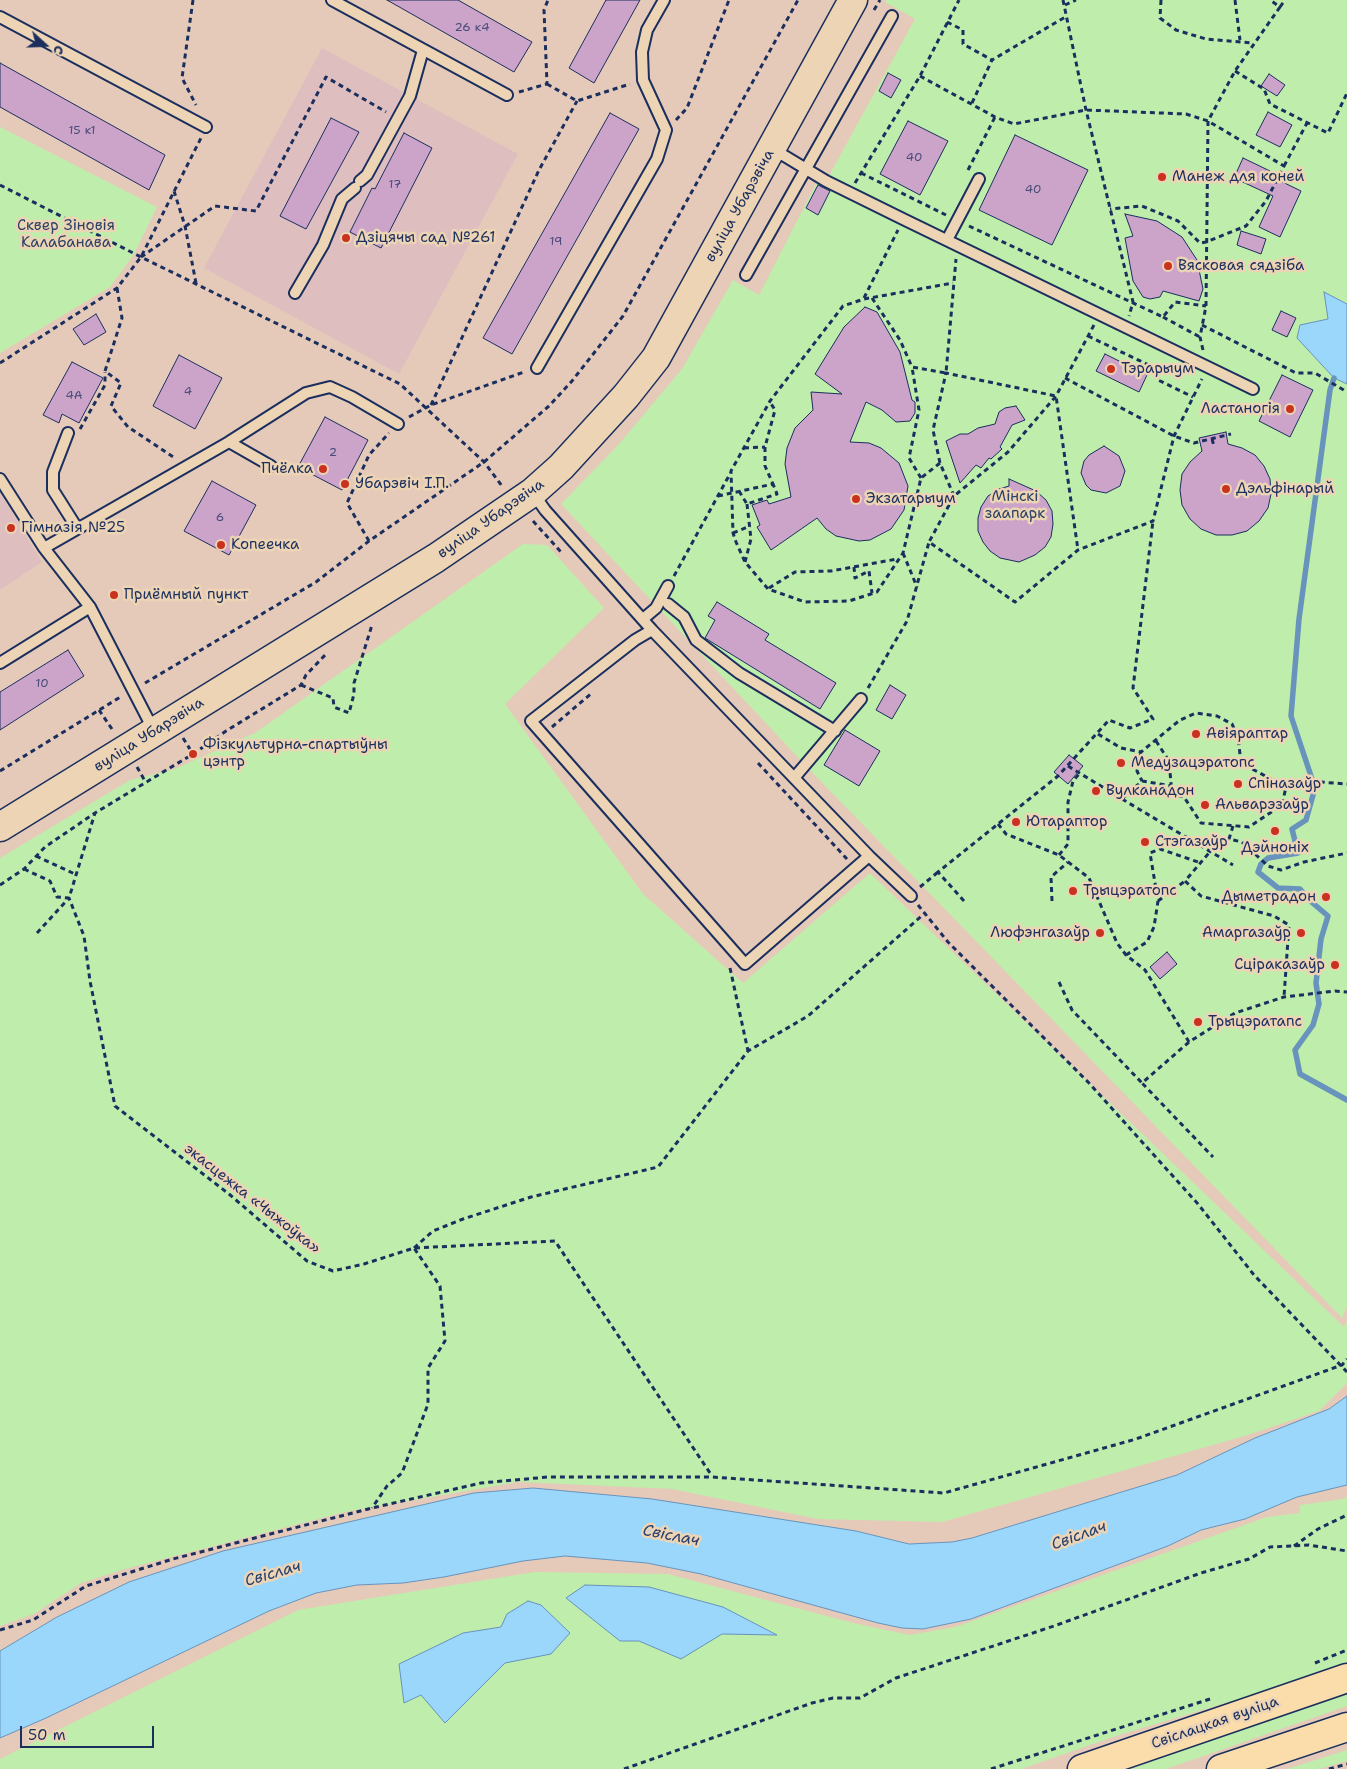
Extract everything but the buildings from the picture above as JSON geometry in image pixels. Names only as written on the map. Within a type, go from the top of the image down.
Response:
[{"type":"main road","name":"вуліца Убарэвіча","points":[[0,827],[436,558],[539,501],[584,443],[626,396],[656,358],[772,148],[863,6]]},
{"type":"main road","name":"Свіслацкая вуліца","points":[[1082,1769],[1347,1678]]},
{"type":"main road","points":[[1221,1769],[1347,1727]]},
{"type":"lane","points":[[332,0],[507,95]]},
{"type":"lane","points":[[537,368],[657,159],[666,130],[642,80],[642,52],[647,30],[664,0]]},
{"type":"lane","points":[[746,275],[892,16]]},
{"type":"lane","points":[[0,17],[206,127]]},
{"type":"lane","points":[[295,293],[323,245],[342,199],[367,175],[410,96],[423,50]]},
{"type":"lane","points":[[772,148],[805,168],[903,219],[1127,326],[1253,389]]},
{"type":"lane","points":[[947,240],[979,178]]},
{"type":"lane","points":[[44,548],[188,466],[306,393],[330,387],[352,396],[398,424]]},
{"type":"lane","points":[[68,433],[54,472],[53,490],[77,528]]},
{"type":"lane","points":[[228,442],[271,466]]},
{"type":"lane","points":[[0,478],[44,548],[90,607],[154,731]]},
{"type":"lane","points":[[539,501],[652,630],[869,856],[911,896]]},
{"type":"lane","points":[[643,619],[656,608],[668,586]]},
{"type":"lane","points":[[668,604],[684,617],[696,640],[739,673],[835,731]]},
{"type":"lane","points":[[0,663],[90,607]]},
{"type":"lane","points":[[652,630],[636,640],[531,721],[745,964],[869,856]]},
{"type":"lane","points":[[794,778],[861,699]]},
{"type":"path","points":[[0,363],[117,288],[141,257],[206,127],[182,78],[193,0]]},
{"type":"path","points":[[547,84],[544,10],[548,0]]},
{"type":"path","points":[[666,130],[686,108],[729,0]]},
{"type":"path","points":[[0,771],[134,689],[316,582],[370,541],[484,462],[549,406],[572,381],[623,316],[798,0]]},
{"type":"path","points":[[863,6],[880,0]]},
{"type":"path","points":[[850,192],[920,76],[959,0]]},
{"type":"path","points":[[1064,0],[1086,110],[1134,302],[1127,326]]},
{"type":"path","points":[[1064,5],[1076,0]]},
{"type":"path","points":[[1160,0],[1160,18],[1176,30],[1206,39],[1240,40],[1252,43]]},
{"type":"path","points":[[1235,0],[1240,40]]},
{"type":"path","points":[[1270,0],[1280,7]]},
{"type":"path","points":[[1285,0],[1252,43],[1208,121],[1206,306],[1200,337],[1208,368],[1174,436],[1153,521],[1133,688],[1152,720],[1130,728],[1109,720],[1068,766],[911,896],[948,942],[1095,1090],[1198,1204],[1254,1275],[1347,1372]]},
{"type":"path","points":[[972,103],[992,60],[1067,16]]},
{"type":"path","points":[[947,22],[963,30],[963,44],[992,60]]},
{"type":"path","points":[[1235,71],[1264,89],[1270,104],[1328,133],[1347,93]]},
{"type":"path","points":[[920,76],[995,117],[1014,124],[1086,110],[1186,114],[1208,121],[1284,166]]},
{"type":"path","points":[[141,257],[215,206],[256,211],[326,77],[398,118]]},
{"type":"path","points":[[431,405],[539,170],[577,102],[642,80]]},
{"type":"path","points":[[507,95],[547,84],[577,102]]},
{"type":"path","points":[[964,179],[995,117]]},
{"type":"path","points":[[1110,209],[1142,206],[1178,221],[1200,243],[1246,226],[1266,201],[1307,123]]},
{"type":"path","points":[[861,173],[946,215],[1134,302],[1200,337]]},
{"type":"path","points":[[0,184],[141,257],[400,384],[484,462],[506,490]]},
{"type":"path","points":[[174,190],[185,226],[196,284]]},
{"type":"path","points":[[946,215],[950,206]]},
{"type":"path","points":[[864,299],[903,219]]},
{"type":"path","points":[[954,496],[940,462],[933,430],[946,373],[958,246]]},
{"type":"path","points":[[668,586],[770,401],[843,306],[864,299],[953,284]]},
{"type":"path","points":[[68,433],[78,434],[105,385],[106,371],[122,318],[117,288]]},
{"type":"path","points":[[872,298],[900,340],[912,367],[919,410],[909,458],[921,478]]},
{"type":"path","points":[[1163,317],[1175,302],[1206,306]]},
{"type":"path","points":[[861,699],[907,621],[929,542],[954,496],[1008,452],[1056,396],[1100,314]]},
{"type":"path","points":[[1202,326],[1296,373],[1315,373],[1347,392]]},
{"type":"path","points":[[1088,336],[1158,369],[1156,379],[1193,397]]},
{"type":"path","points":[[912,367],[1056,396]]},
{"type":"path","points":[[370,541],[347,503],[369,455],[398,424],[431,405],[537,368]]},
{"type":"path","points":[[106,371],[121,383],[111,406],[128,427],[188,466]]},
{"type":"path","points":[[1065,378],[1174,436],[1194,443],[1231,434]]},
{"type":"path","points":[[1056,396],[1078,550]]},
{"type":"path","points":[[747,504],[776,494],[765,466],[765,447],[775,410],[770,401]]},
{"type":"path","points":[[1212,438],[1214,446]]},
{"type":"path","points":[[744,448],[765,447]]},
{"type":"path","points":[[731,471],[733,533],[745,562],[768,589],[805,602],[850,601],[877,592],[897,559],[903,553],[921,478],[940,462]]},
{"type":"path","points":[[718,496],[773,484]]},
{"type":"path","points":[[739,491],[747,504],[750,526],[751,539],[745,562]]},
{"type":"path","points":[[539,501],[532,522],[567,557]]},
{"type":"path","points":[[929,542],[1015,602],[1078,550],[1153,521]]},
{"type":"path","points":[[733,533],[750,526]]},
{"type":"path","points":[[903,553],[917,588]]},
{"type":"path","points":[[768,589],[795,572],[831,571],[897,559]]},
{"type":"path","points":[[854,567],[856,578],[869,571],[872,593]]},
{"type":"path","points":[[364,629],[378,620]]},
{"type":"path","points":[[301,686],[333,698],[334,707],[349,713],[354,694],[354,683],[372,625]]},
{"type":"path","points":[[0,885],[24,869],[36,856],[95,813],[301,686],[306,675],[329,651]]},
{"type":"path","points":[[100,710],[119,738]]},
{"type":"path","points":[[1098,734],[1121,748],[1141,752],[1156,742],[1180,720],[1196,713],[1217,716],[1232,724],[1238,737],[1241,763],[1286,787],[1320,782],[1347,784]]},
{"type":"path","points":[[1156,742],[1169,761],[1172,794],[1184,797],[1201,823],[1248,827],[1282,805],[1286,787]]},
{"type":"path","points":[[1141,752],[1137,772],[1142,781]]},
{"type":"path","points":[[757,762],[855,869]]},
{"type":"path","points":[[134,763],[145,781]]},
{"type":"path","points":[[1068,766],[1233,865]]},
{"type":"path","points":[[1059,856],[1068,844],[1068,802],[1073,781],[1080,773]]},
{"type":"path","points":[[1122,798],[1142,781],[1172,786]]},
{"type":"path","points":[[37,933],[69,898],[95,813]]},
{"type":"path","points":[[998,824],[1006,834],[1059,856],[1089,878],[1118,943],[1126,955],[1146,970],[1189,1042]]},
{"type":"path","points":[[1229,839],[1233,826]]},
{"type":"path","points":[[1158,901],[1185,881],[1220,840],[1229,839],[1242,842],[1268,866],[1281,870],[1304,862],[1347,853]]},
{"type":"path","points":[[1126,955],[1147,942],[1154,926],[1158,901],[1150,853],[1160,850],[1202,863]]},
{"type":"path","points":[[36,856],[77,875]]},
{"type":"path","points":[[1052,901],[1051,877],[1068,862]]},
{"type":"path","points":[[24,869],[50,880],[58,897],[69,898]]},
{"type":"path","points":[[938,872],[964,901]]},
{"type":"path","points":[[1185,881],[1201,896],[1274,916],[1289,925],[1284,997]]},
{"type":"path","name":"экасцежка «Чыжоўка»","points":[[69,898],[84,936],[89,961],[90,981],[116,1106],[229,1194],[307,1261],[333,1270],[364,1264],[414,1248]]},
{"type":"path","points":[[414,1248],[433,1231],[463,1219],[531,1197],[658,1167],[748,1050],[808,1016],[925,913]]},
{"type":"path","points":[[729,965],[748,1050]]},
{"type":"path","points":[[1059,982],[1072,1010],[1213,1157]]},
{"type":"path","points":[[1142,1083],[1189,1042],[1235,1013],[1284,997],[1335,991],[1347,992]]},
{"type":"path","points":[[414,1248],[555,1241],[712,1477]]},
{"type":"path","points":[[372,1508],[387,1486],[402,1473],[428,1404],[428,1368],[445,1341],[440,1286],[414,1248]]},
{"type":"path","points":[[0,1630],[33,1620],[86,1586],[173,1560],[372,1508],[481,1484],[548,1477],[712,1477],[944,1493],[1136,1439],[1342,1365],[1347,1359]]},
{"type":"path","points":[[1293,1546],[1318,1529],[1347,1515]]},
{"type":"path","points":[[624,1769],[812,1703],[833,1698],[860,1698],[896,1678],[1054,1626],[1201,1573],[1249,1559],[1270,1547],[1309,1545],[1347,1551]]},
{"type":"path","points":[[1312,1664],[1347,1650]]},
{"type":"path","points":[[991,1769],[1214,1698]]},
{"type":"path","points":[[1329,1769],[1347,1764]]},
{"type":"shaded area","name":"Дзіцячы сад №261","points":[[322,48],[518,154],[399,374],[204,268]]},
{"type":"shaded area","name":"Гімназія №25","points":[[0,493],[42,562],[0,590]]},
{"type":"green space","name":"Мінскі заапарк","points":[[886,0],[1347,0],[1347,1307],[1342,1318],[805,765],[561,504],[619,444],[682,369],[733,280],[759,295],[817,182],[824,185],[915,19],[885,2]]},
{"type":"green space","name":"Сквер Зіновія Калабанава","points":[[0,127],[157,207],[134,254],[110,287],[0,353]]},
{"type":"green space","points":[[523,544],[547,545],[604,608],[505,704],[643,894],[743,983],[870,873],[1344,1327],[1347,1321],[1347,1383],[1319,1411],[1248,1435],[942,1522],[818,1519],[672,1489],[518,1482],[345,1512],[125,1569],[81,1583],[34,1614],[0,1626],[0,858],[130,780],[175,769],[255,733]]},
{"type":"green space","points":[[1347,1497],[1347,1662],[1306,1679],[1119,1735],[1021,1769],[0,1769],[0,1759],[298,1610],[535,1572],[668,1574],[853,1623],[910,1635],[955,1627],[1267,1517],[1300,1513],[1300,1505]]},
{"type":"green space","points":[[1347,1691],[1347,1706],[1166,1769],[1131,1769]]},
{"type":"green space","points":[[1347,1750],[1347,1761],[1319,1769],[1287,1769]]},
{"type":"water","points":[[1324,292],[1347,304],[1347,384],[1334,378],[1297,338],[1300,325],[1328,319]]},
{"type":"water","name":"Свіслач","points":[[1347,1396],[1347,1485],[1297,1497],[1245,1519],[1201,1530],[1168,1546],[971,1619],[923,1629],[902,1628],[701,1574],[647,1563],[565,1556],[523,1561],[444,1577],[403,1583],[357,1585],[316,1593],[269,1611],[46,1718],[0,1738],[0,1651],[57,1617],[129,1582],[223,1551],[474,1493],[533,1488],[652,1499],[856,1531],[909,1544],[952,1542],[972,1538],[1177,1475],[1255,1438],[1329,1409]]},
{"type":"water","points":[[585,1585],[649,1587],[723,1607],[777,1635],[722,1634],[681,1659],[639,1641],[620,1641],[566,1598]]},
{"type":"water","points":[[528,1601],[541,1605],[570,1633],[551,1654],[505,1663],[445,1723],[421,1695],[404,1703],[399,1664],[463,1633],[501,1627],[507,1614]]},
{"type":"waterway","points":[[1334,378],[1330,390],[1299,619],[1291,716],[1315,788],[1306,820],[1292,829],[1298,853],[1268,858],[1261,864],[1258,872],[1278,888],[1300,889],[1308,899],[1328,916],[1321,939],[1316,983],[1319,1004],[1313,1025],[1295,1050],[1300,1074],[1347,1100]]},
{"type":"place","name":"Манеж для коней","points":[[1162,177]]},
{"type":"place","name":"Дзіцячы сад №261","points":[[346,238]]},
{"type":"place","name":"Вясковая сядзіба","points":[[1168,266]]},
{"type":"place","name":"Тэрарыум","points":[[1111,369]]},
{"type":"place","name":"Ластаногія","points":[[1290,409]]},
{"type":"place","name":"Пчёлка","points":[[323,469]]},
{"type":"place","name":"Убарэвіч І.П.","points":[[345,484]]},
{"type":"place","name":"Дэльфінарый","points":[[1226,489]]},
{"type":"place","name":"Экзатарыум","points":[[856,499]]},
{"type":"place","name":"Гімназія №25","points":[[11,528]]},
{"type":"place","name":"Копеечка","points":[[221,545]]},
{"type":"place","name":"Приёмный пункт","points":[[114,595]]},
{"type":"place","name":"Авіяраптар","points":[[1196,734]]},
{"type":"place","name":"Фізкультурна-спартыўны цэнтр","points":[[193,754]]},
{"type":"place","name":"Медузацэратопс","points":[[1121,763]]},
{"type":"place","name":"Спіназаўр","points":[[1238,784]]},
{"type":"place","name":"Вулканадон","points":[[1096,791]]},
{"type":"place","name":"Альварэзаўр","points":[[1205,805]]},
{"type":"place","name":"Ютараптор","points":[[1016,822]]},
{"type":"place","name":"Дэйноніх","points":[[1275,831]]},
{"type":"place","name":"Стэгазаўр","points":[[1145,842]]},
{"type":"place","name":"Трыцэратопс","points":[[1073,891]]},
{"type":"place","name":"Дыметрадон","points":[[1326,897]]},
{"type":"place","name":"Люфэнгазаўр","points":[[1100,933]]},
{"type":"place","name":"Амаргазаўр","points":[[1301,933]]},
{"type":"place","name":"Сціраказаўр","points":[[1335,965]]},
{"type":"place","name":"Трыцэратапс","points":[[1198,1022]]}]
